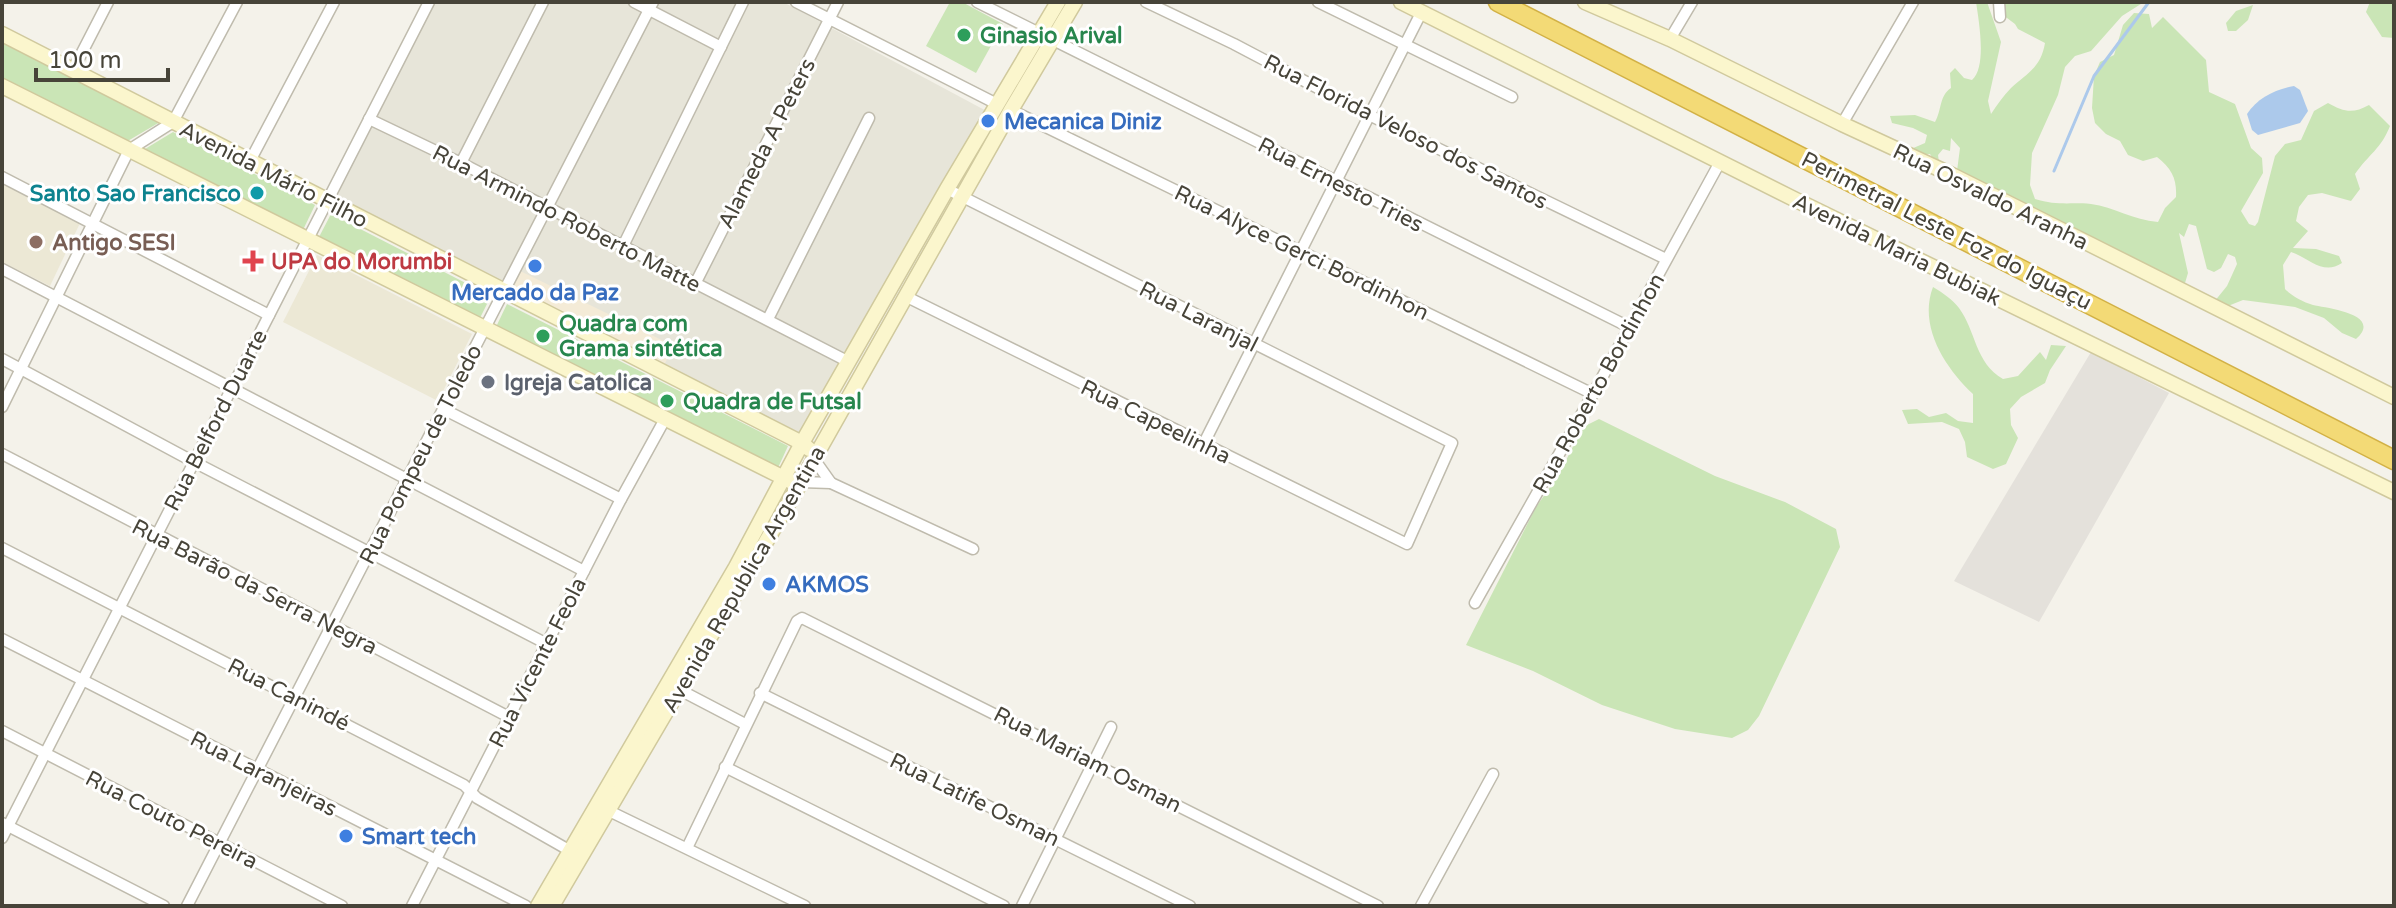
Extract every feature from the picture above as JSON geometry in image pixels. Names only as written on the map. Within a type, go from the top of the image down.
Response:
[{"type":"highway","name":"Perimetral Leste Foz do Iguaçu","points":[[1498,2],[2394,460]]},
{"type":"street","points":[[73,70],[108,2]]},
{"type":"street","points":[[2,407],[129,150],[173,122],[237,2]]},
{"type":"street","points":[[250,161],[334,2]]},
{"type":"street","name":"Rua Belford Duarte","points":[[2,838],[5,825],[120,608],[429,2]]},
{"type":"street","points":[[461,163],[543,2]]},
{"type":"street","points":[[634,2],[651,6],[721,47]]},
{"type":"street","points":[[623,246],[743,2]]},
{"type":"street","name":"Rua Alyce Gerci Bordinhon","points":[[796,2],[1004,107],[1593,394]]},
{"type":"street","name":"Alameda A Peters","points":[[695,284],[838,2]]},
{"type":"street","name":"Rua Ernesto Tries","points":[[977,2],[1629,327]]},
{"type":"street","name":"Avenida Republica Argentina","points":[[538,906],[570,849],[603,808],[678,689],[801,482],[962,196],[1058,2]]},
{"type":"street","name":"Avenida Republica Argentina","points":[[552,906],[802,443],[947,189],[1054,39],[1075,2]]},
{"type":"street","name":"Rua Florida Veloso dos Santos","points":[[1146,2],[1369,115],[1666,259]]},
{"type":"street","points":[[1318,2],[1512,97]]},
{"type":"street","name":"Avenida Maria Bubiak","points":[[1401,2],[2394,492]]},
{"type":"street","name":"Rua Osvaldo Aranha","points":[[1585,2],[1670,39],[1978,188],[2394,397]]},
{"type":"street","points":[[1670,39],[1692,2]]},
{"type":"street","points":[[1842,124],[1913,2]]},
{"type":"street","points":[[1999,2],[2000,17]]},
{"type":"street","name":"Rua Pompeu de Toledo","points":[[187,906],[651,6]]},
{"type":"street","points":[[1203,445],[1422,11]]},
{"type":"street","name":"Avenida Mário Filho","points":[[2,34],[802,443]]},
{"type":"street","name":"Avenida Mário Filho","points":[[2,86],[784,479],[801,482]]},
{"type":"street","points":[[768,319],[869,118]]},
{"type":"street","name":"Rua Armindo Roberto Matte","points":[[369,119],[849,362]]},
{"type":"street","name":"Rua Roberto Bordinhon","points":[[1475,603],[1720,162]]},
{"type":"street","points":[[2,177],[269,315]]},
{"type":"street","name":"Rua Laranjal","points":[[947,189],[1452,443],[1407,544]]},
{"type":"street","points":[[2,269],[584,571]]},
{"type":"street","name":"Rua Capeelinha","points":[[905,296],[1407,544]]},
{"type":"street","points":[[2,359],[547,644]]},
{"type":"street","points":[[443,409],[621,499]]},
{"type":"street","name":"Rua Vicente Feola","points":[[412,906],[665,419]]},
{"type":"street","points":[[802,443],[831,483]]},
{"type":"street","name":"Rua Barão da Serra Negra","points":[[2,454],[509,717]]},
{"type":"street","points":[[801,482],[831,483],[973,549]]},
{"type":"street","name":"Rua Canindé","points":[[2,548],[464,785],[477,798],[570,849]]},
{"type":"street","name":"Rua Mariam Osman","points":[[760,693],[797,621],[807,619],[1378,906]]},
{"type":"street","name":"Rua Laranjeiras","points":[[2,639],[526,906]]},
{"type":"street","points":[[678,689],[745,724]]},
{"type":"street","points":[[687,848],[760,693]]},
{"type":"street","name":"Rua Latife Osman","points":[[760,693],[1190,906]]},
{"type":"street","points":[[1022,906],[1111,727]]},
{"type":"street","name":"Rua Couto Pereira","points":[[2,731],[342,906]]},
{"type":"street","points":[[725,767],[1004,906]]},
{"type":"street","points":[[1421,906],[1493,774]]},
{"type":"street","points":[[603,808],[805,906]]},
{"type":"street","points":[[5,825],[164,906]]},
{"type":"street","points":[[570,849],[577,863]]},
{"type":"shaded area","points":[[435,2],[783,2],[992,114],[807,439],[335,198]]},
{"type":"shaded area","name":"Antigo SESI","points":[[2,181],[81,221],[50,286],[2,262]]},
{"type":"shaded area","points":[[317,255],[472,334],[438,401],[283,322]]},
{"type":"shaded area","points":[[516,269],[674,346],[662,369],[506,291]]},
{"type":"shaded area","points":[[2091,352],[2169,393],[2039,622],[1954,581]]},
{"type":"green space","name":"Ginasio Arival","points":[[950,2],[962,2],[1003,24],[976,73],[926,46]]},
{"type":"green space","points":[[1976,2],[1987,2],[2001,42],[1988,101],[1991,114],[2008,91],[2037,64],[2045,43],[2018,29],[2003,15],[2002,2],[2144,2],[2122,16],[2091,51],[2075,56],[2065,67],[2058,95],[2032,153],[2030,185],[2035,199],[2091,204],[2158,222],[2165,208],[2176,197],[2176,185],[2162,161],[2157,157],[2143,161],[2128,155],[2120,141],[2106,134],[2095,123],[2092,108],[2094,76],[2100,62],[2114,55],[2123,25],[2134,13],[2149,14],[2152,28],[2163,17],[2206,60],[2209,92],[2235,104],[2251,148],[2262,158],[2263,173],[2241,211],[2249,224],[2255,226],[2258,222],[2275,156],[2285,144],[2301,140],[2314,111],[2328,103],[2348,111],[2369,105],[2390,126],[2379,146],[2355,174],[2360,189],[2351,201],[2322,193],[2308,195],[2299,207],[2296,221],[2308,231],[2293,248],[2316,249],[2339,256],[2342,263],[2335,267],[2322,267],[2291,252],[2283,265],[2285,289],[2291,294],[2309,304],[2340,310],[2358,318],[2363,330],[2356,339],[2342,333],[2324,318],[2295,307],[2243,300],[2228,306],[2214,302],[2227,286],[2237,264],[2235,257],[2228,254],[2221,268],[2214,272],[2207,269],[2196,226],[2189,224],[2184,237],[2179,233],[2188,273],[2185,283],[1957,171],[1960,148],[1951,138],[1950,151],[1943,149],[1938,155],[1939,162],[1936,163],[1930,154],[1916,154],[1911,149],[1925,143],[1927,135],[1892,123],[1890,116],[1915,115],[1935,122],[1944,95],[1951,88],[1950,73],[1955,68],[1964,78],[1972,80],[1977,74],[1981,55]]},
{"type":"green space","points":[[2370,2],[2394,2],[2394,38],[2382,37],[2366,12]]},
{"type":"green space","points":[[2253,5],[2248,20],[2236,31],[2228,31],[2226,23],[2236,11]]},
{"type":"green space","points":[[2,42],[160,122],[126,142],[2,79]]},
{"type":"green space","points":[[173,132],[315,205],[303,230],[145,149]]},
{"type":"green space","points":[[331,214],[491,296],[480,318],[319,237]]},
{"type":"green space","points":[[1933,287],[1959,308],[1981,356],[2003,379],[2018,376],[2040,352],[2046,360],[2051,345],[2066,346],[2045,383],[2021,397],[2010,409],[2011,425],[2018,438],[2006,464],[1993,469],[1967,457],[1959,429],[1942,422],[1908,424],[1902,410],[1917,409],[1929,417],[1946,413],[1958,421],[1973,423],[1973,394],[1944,359],[1932,331],[1929,302]]},
{"type":"green space","points":[[507,304],[788,446],[777,470],[496,327]]},
{"type":"green space","points":[[1599,419],[1715,476],[1785,502],[1836,529],[1840,547],[1759,716],[1748,730],[1732,738],[1675,729],[1602,705],[1533,671],[1466,645],[1536,507],[1558,476],[1583,427]]},
{"type":"water","points":[[2294,86],[2300,90],[2308,111],[2300,123],[2258,135],[2252,130],[2247,114],[2251,108],[2268,95]]},
{"type":"waterway","points":[[2054,171],[2094,76],[2149,2]]},
{"type":"place","name":"Ginasio Arival","points":[[964,35]]},
{"type":"place","name":"Mecanica Diniz","points":[[988,121]]},
{"type":"place","name":"Santo Sao Francisco","points":[[257,193]]},
{"type":"place","name":"Antigo SESI","points":[[36,242]]},
{"type":"place","name":"UPA do Morumbi","points":[[253,261]]},
{"type":"place","name":"Mercado da Paz","points":[[535,266]]},
{"type":"place","name":"Quadra com Grama sintética","points":[[543,336]]},
{"type":"place","name":"Igreja Catolica","points":[[488,382]]},
{"type":"place","name":"Quadra de Futsal","points":[[667,401]]},
{"type":"place","name":"AKMOS","points":[[769,584]]},
{"type":"place","name":"Smart tech","points":[[346,836]]}]
